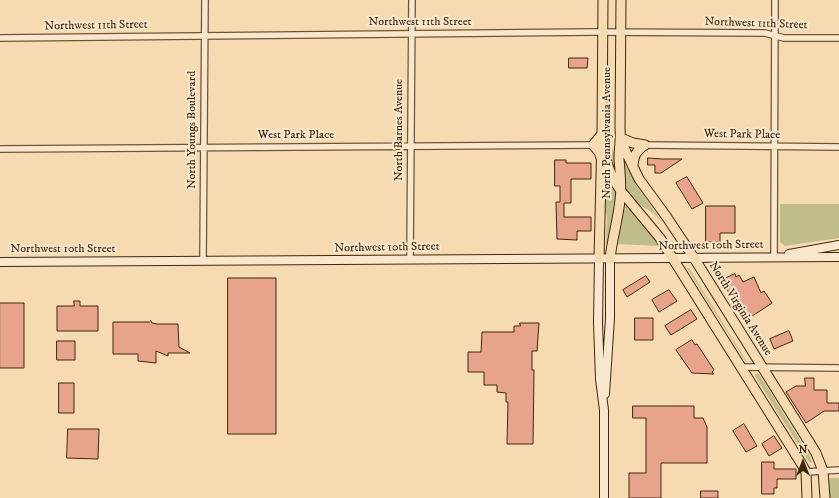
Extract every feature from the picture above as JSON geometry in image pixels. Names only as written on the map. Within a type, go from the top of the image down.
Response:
[{"type":"main road","name":"North Pennsylvania Avenue","points":[[603,0],[602,159],[598,323],[600,378],[604,410]]},
{"type":"main road","name":"North Pennsylvania Avenue","points":[[604,498],[604,410],[610,318],[610,259],[621,191],[621,171],[619,159],[621,138],[620,0]]},
{"type":"main road","points":[[602,134],[593,145],[599,152],[602,159]]},
{"type":"main road","points":[[621,138],[633,143],[645,145]]},
{"type":"main road","name":"North Virginia Avenue","points":[[621,138],[639,179],[694,258],[816,453],[823,471],[825,498]]},
{"type":"main road","points":[[633,167],[634,155],[645,145]]},
{"type":"main road","points":[[602,150],[613,179],[621,191],[651,226],[673,258],[801,463],[806,472],[808,498]]},
{"type":"main road","name":"Northwest 10th Street","points":[[774,257],[839,245]]},
{"type":"main road","name":"Northwest 10th Street","points":[[0,262],[839,257]]},
{"type":"street","name":"North Youngs Boulevard","points":[[203,261],[205,0]]},
{"type":"street","name":"North Barnes Avenue","points":[[410,259],[412,0]]},
{"type":"street","points":[[774,257],[775,0]]},
{"type":"street","name":"Northwest 11th Street","points":[[0,38],[620,32],[765,33],[784,38],[839,38]]},
{"type":"street","name":"West Park Place","points":[[0,149],[593,145]]},
{"type":"street","name":"West Park Place","points":[[645,145],[839,147]]},
{"type":"street","points":[[741,367],[839,368]]},
{"type":"street","points":[[806,472],[839,470]]},
{"type":"shaded area","points":[[610,40],[610,139],[615,157],[617,178],[612,165],[609,145]]},
{"type":"shaded area","points":[[623,160],[637,186],[663,223],[650,211],[634,202],[626,192]]},
{"type":"shaded area","points":[[605,173],[618,193],[607,244],[607,217],[604,205]]},
{"type":"shaded area","points":[[624,203],[661,246],[616,244]]},
{"type":"shaded area","points":[[780,204],[839,204],[839,238],[785,246],[780,242]]},
{"type":"shaded area","points":[[687,268],[689,268],[747,362],[746,362]]},
{"type":"shaded area","points":[[755,374],[759,374],[811,458],[812,463],[809,462]]},
{"type":"shaded area","points":[[830,478],[839,478],[839,498],[829,498]]},
{"type":"building","points":[[569,58],[588,58],[587,68],[569,68]]},
{"type":"building","points":[[648,158],[682,159],[661,173],[655,173],[655,165],[648,165]]},
{"type":"building","points":[[555,160],[566,160],[566,163],[591,163],[591,179],[571,179],[571,203],[564,203],[564,217],[591,217],[591,231],[577,231],[577,240],[557,239],[556,202],[560,202],[560,186],[555,186]]},
{"type":"building","points":[[687,177],[703,203],[692,209],[676,183]]},
{"type":"building","points":[[706,206],[735,206],[735,233],[720,233],[720,242],[706,242]]},
{"type":"building","points":[[735,274],[736,277],[739,275],[743,282],[754,277],[761,293],[764,291],[772,303],[746,320],[722,280]]},
{"type":"building","points":[[646,276],[650,282],[627,297],[623,290]]},
{"type":"building","points":[[228,278],[276,278],[276,434],[228,434]]},
{"type":"building","points":[[669,290],[677,301],[659,312],[652,300]]},
{"type":"building","points":[[74,301],[80,301],[80,306],[98,306],[98,331],[57,331],[57,306],[74,306]]},
{"type":"building","points":[[0,303],[24,303],[24,368],[0,368]]},
{"type":"building","points":[[691,310],[697,319],[671,335],[665,326]]},
{"type":"building","points":[[635,318],[653,318],[653,340],[635,340]]},
{"type":"building","points":[[151,321],[152,323],[157,324],[178,324],[179,347],[190,353],[168,353],[168,356],[156,351],[156,363],[138,361],[138,354],[113,354],[113,322]]},
{"type":"building","points":[[520,323],[539,323],[537,351],[532,351],[532,370],[534,370],[533,444],[507,444],[508,402],[506,402],[506,393],[497,392],[497,385],[484,385],[484,372],[468,372],[468,352],[481,352],[482,332],[514,332],[514,326],[520,326]]},
{"type":"building","points":[[789,331],[793,341],[774,349],[770,339]]},
{"type":"building","points":[[692,340],[695,345],[697,344],[714,370],[712,372],[714,374],[692,373],[676,350]]},
{"type":"building","points":[[57,341],[75,341],[75,360],[57,360]]},
{"type":"building","points":[[805,378],[814,378],[814,390],[827,390],[827,403],[839,403],[839,411],[824,411],[806,423],[786,392],[796,386],[805,386]]},
{"type":"building","points":[[59,383],[74,383],[74,413],[59,413]]},
{"type":"building","points":[[633,406],[694,406],[694,418],[703,418],[707,427],[707,463],[661,463],[661,498],[629,498],[629,473],[646,473],[646,418],[633,418]]},
{"type":"building","points":[[744,424],[757,446],[746,452],[733,431]]},
{"type":"building","points":[[68,429],[99,429],[98,459],[67,458]]},
{"type":"building","points":[[774,436],[782,448],[769,456],[762,444]]},
{"type":"building","points":[[762,462],[774,462],[774,469],[796,469],[796,479],[777,479],[777,488],[774,488],[774,494],[762,494]]},
{"type":"building","points":[[701,491],[718,491],[718,498],[701,498]]}]
